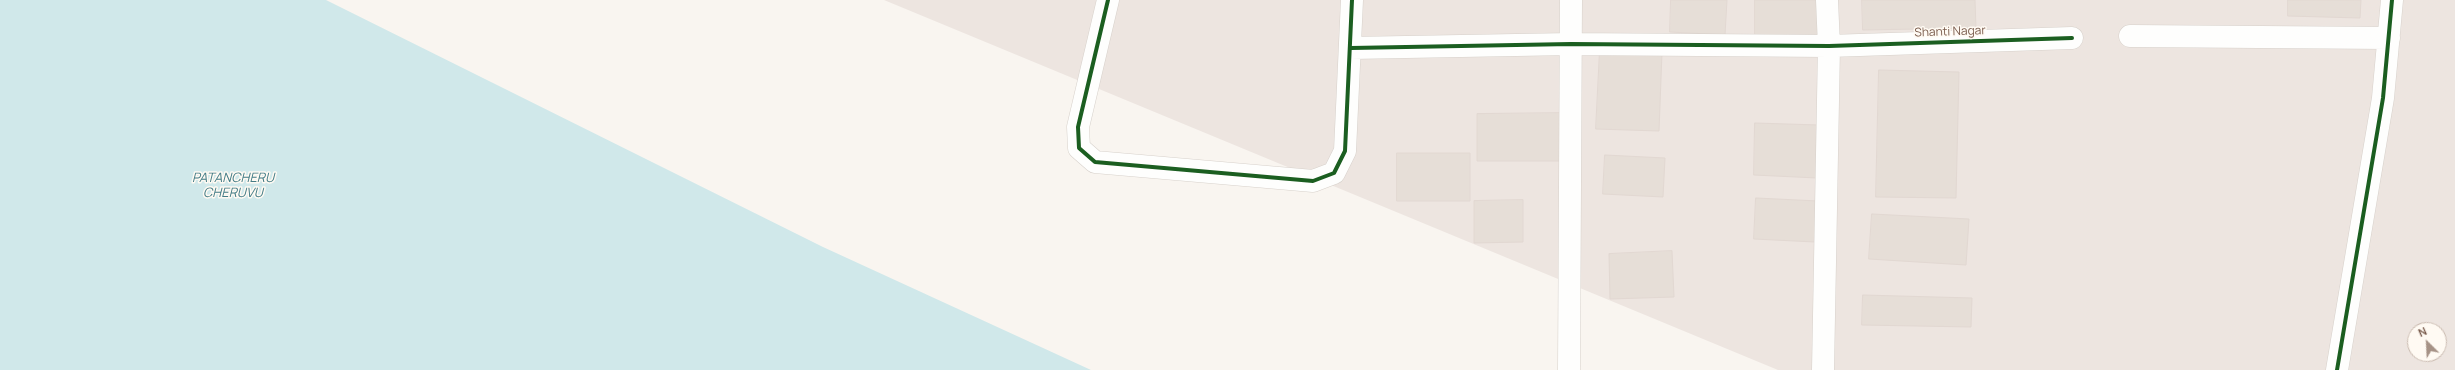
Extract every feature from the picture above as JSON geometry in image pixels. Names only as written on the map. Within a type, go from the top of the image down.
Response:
[{"type":"street","points":[[1108,0],[1078,127],[1079,148],[1095,162],[1313,181],[1334,173],[1345,152],[1351,48],[1352,0]]},
{"type":"street","points":[[1569,370],[1572,0]]},
{"type":"street","points":[[1823,370],[1829,46],[1827,0]]},
{"type":"street","points":[[2337,370],[2383,98],[2392,0]]},
{"type":"street","points":[[2130,36],[2389,38]]},
{"type":"street","name":"Shanti Nagar","points":[[1351,48],[1571,44],[1829,46],[2072,38]]},
{"type":"shaded area","points":[[884,0],[2455,0],[2455,370],[1778,370]]},
{"type":"water","name":"PATANCHERU CHERUVU","points":[[0,0],[326,0],[823,247],[1091,370],[0,370]]},
{"type":"building","points":[[1671,0],[1727,0],[1725,35],[1670,32]]},
{"type":"building","points":[[1755,0],[1818,0],[1818,38],[1755,38]]},
{"type":"building","points":[[1862,0],[1975,0],[1976,28],[1863,30]]},
{"type":"building","points":[[2288,0],[2361,0],[2360,18],[2288,16]]},
{"type":"building","points":[[1600,50],[1662,52],[1659,131],[1596,129]]},
{"type":"building","points":[[1879,70],[1959,72],[1956,198],[1876,197]]},
{"type":"building","points":[[1566,113],[1565,161],[1477,161],[1477,114]]},
{"type":"building","points":[[1755,123],[1819,125],[1817,178],[1754,175]]},
{"type":"building","points":[[1397,153],[1470,153],[1470,201],[1397,201]]},
{"type":"building","points":[[1605,155],[1665,158],[1663,197],[1603,194]]},
{"type":"building","points":[[1756,198],[1818,201],[1815,242],[1754,239]]},
{"type":"building","points":[[1523,200],[1523,242],[1474,243],[1474,201]]},
{"type":"building","points":[[1872,214],[1969,219],[1966,265],[1869,259]]},
{"type":"building","points":[[1672,251],[1674,297],[1610,299],[1609,254]]},
{"type":"building","points":[[1863,295],[1972,298],[1971,327],[1862,325]]},
{"type":"cycle path","points":[[1108,0],[1078,127],[1079,148],[1095,162],[1313,181],[1334,173],[1345,151],[1352,0]]},
{"type":"cycle path","points":[[2337,370],[2383,98],[2392,0]]},
{"type":"cycle path","points":[[1351,48],[1571,44],[1829,46],[2072,38]]}]
